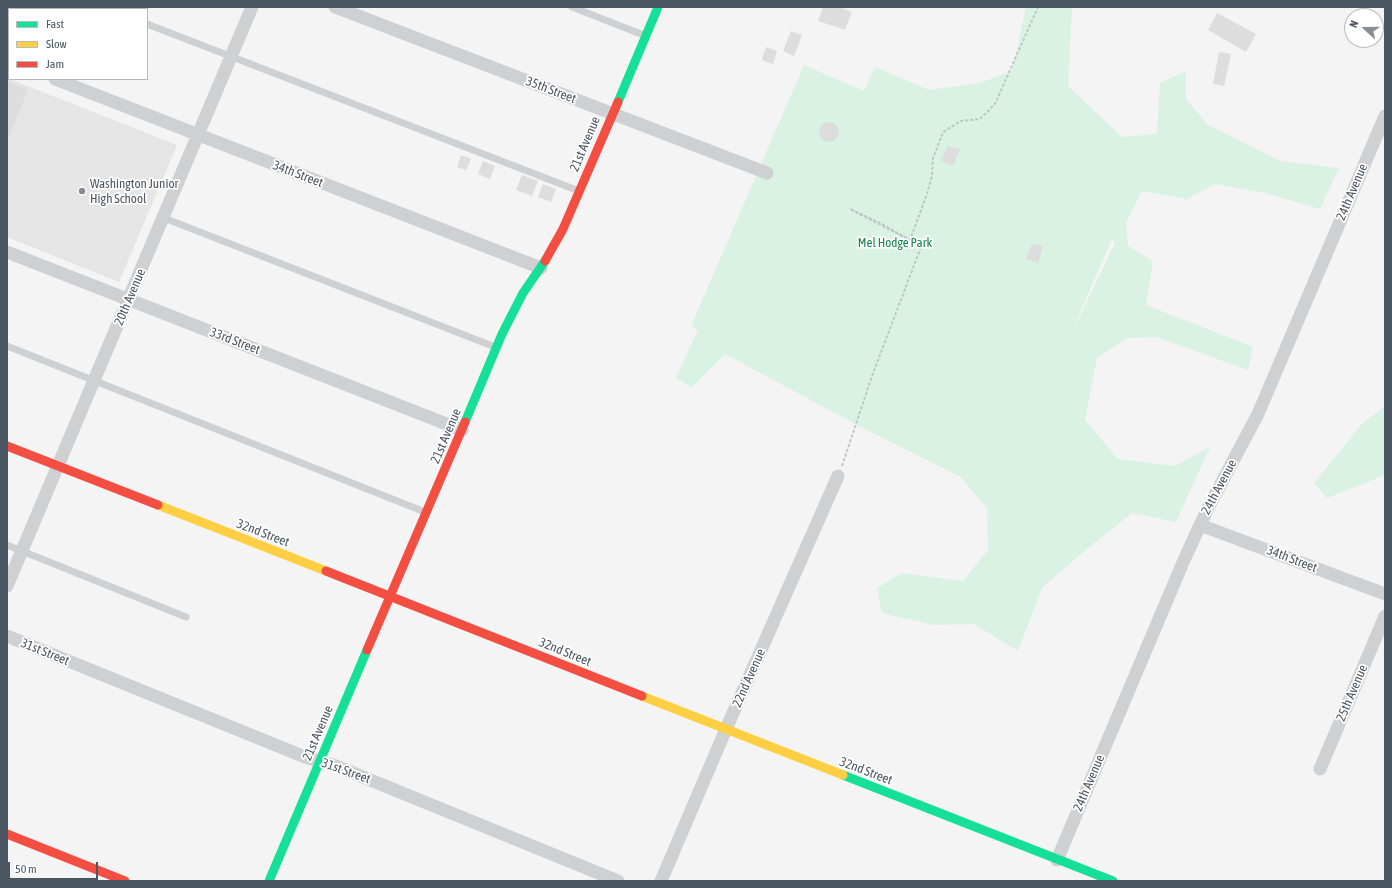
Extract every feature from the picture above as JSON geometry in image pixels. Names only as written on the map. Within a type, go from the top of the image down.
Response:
[{"type":"street","name":"20th Avenue","points":[[7,586],[252,7]]},
{"type":"street","name":"35th Street","points":[[335,7],[767,173]]},
{"type":"street","name":"21st Avenue","points":[[269,881],[497,348],[524,293],[541,268],[560,234],[658,7]]},
{"type":"street","name":"34th Street","points":[[58,80],[541,268]]},
{"type":"street","name":"24th Avenue","points":[[1056,860],[1200,524],[1258,414],[1385,116]]},
{"type":"street","name":"33rd Street","points":[[7,252],[462,430]]},
{"type":"street","name":"32nd Street","points":[[7,446],[1112,881]]},
{"type":"street","name":"22nd Avenue","points":[[661,881],[726,729],[838,476]]},
{"type":"street","name":"34th Street","points":[[1200,524],[1385,594]]},
{"type":"street","name":"25th Avenue","points":[[1320,769],[1385,616]]},
{"type":"street","name":"31st Street","points":[[7,636],[305,757],[343,768],[618,881]]},
{"type":"street","points":[[7,834],[125,881]]},
{"type":"lane","points":[[572,7],[646,36]]},
{"type":"lane","points":[[148,24],[579,191]]},
{"type":"lane","points":[[164,218],[497,348]]},
{"type":"lane","points":[[7,346],[427,512]]},
{"type":"lane","points":[[7,545],[186,617]]},
{"type":"path","points":[[910,240],[932,176],[933,158],[943,132],[961,121],[980,119],[994,104],[1038,7]]},
{"type":"path","points":[[838,476],[872,376],[921,247],[910,240],[882,224],[850,209],[910,240]]},
{"type":"shaded area","name":"Washington Junior High School","points":[[7,78],[8,80],[12,80],[177,145],[119,282],[7,237]]},
{"type":"green space","name":"Mel Hodge Park","points":[[1026,7],[1072,7],[1068,86],[1122,137],[1157,134],[1160,83],[1186,71],[1186,99],[1208,125],[1280,161],[1339,168],[1320,209],[1265,193],[1215,184],[1187,199],[1142,191],[1126,222],[1128,246],[1153,261],[1146,305],[1253,347],[1248,370],[1156,337],[1127,338],[1097,358],[1085,420],[1118,459],[1175,466],[1210,447],[1176,522],[1132,513],[1088,548],[1042,588],[1018,651],[974,624],[933,625],[882,613],[877,588],[901,573],[963,581],[988,550],[987,509],[961,477],[857,425],[725,354],[691,388],[676,377],[698,330],[691,326],[804,65],[864,91],[875,67],[929,90],[980,83],[1012,71]],"holes":[[[1112,239],[1115,243],[1076,324],[1075,324]]]},
{"type":"green space","points":[[1385,406],[1385,475],[1327,498],[1314,483],[1362,424]]},
{"type":"building","points":[[823,7],[840,7],[852,12],[845,30],[818,21]]},
{"type":"building","points":[[1217,13],[1256,34],[1246,52],[1208,30]]},
{"type":"building","points":[[791,31],[802,35],[794,56],[783,51]]},
{"type":"building","points":[[766,47],[777,51],[773,64],[762,60]]},
{"type":"building","points":[[1219,52],[1231,54],[1224,86],[1213,84]]},
{"type":"building","points":[[7,81],[28,90],[7,141]]},
{"type":"building","points":[[829,122],[836,125],[839,132],[836,139],[829,142],[822,139],[819,132],[822,125]]},
{"type":"building","points":[[947,146],[960,149],[953,166],[941,161]]},
{"type":"building","points":[[461,155],[471,159],[466,170],[457,167]]},
{"type":"building","points":[[483,161],[495,166],[490,179],[478,174]]},
{"type":"building","points":[[522,175],[538,181],[532,196],[516,190]]},
{"type":"building","points":[[543,184],[556,189],[551,202],[538,197]]},
{"type":"building","points":[[1032,244],[1043,246],[1038,263],[1026,259]]},
{"type":"traffic: fast","points":[[618,102],[658,7]]},
{"type":"traffic: fast","points":[[465,422],[502,334],[523,293],[545,261]]},
{"type":"traffic: fast","points":[[269,881],[367,650]]},
{"type":"traffic: fast","points":[[843,775],[1113,881]]},
{"type":"traffic: slow","points":[[158,505],[326,571]]},
{"type":"traffic: slow","points":[[642,696],[843,775]]},
{"type":"traffic: jam","points":[[545,261],[563,229],[618,102]]},
{"type":"traffic: jam","points":[[367,650],[465,422]]},
{"type":"traffic: jam","points":[[7,446],[158,505]]},
{"type":"traffic: jam","points":[[326,571],[642,696]]},
{"type":"traffic: jam","points":[[7,834],[125,881]]},
{"type":"place","name":"Washington Junior High School","points":[[82,191]]}]
